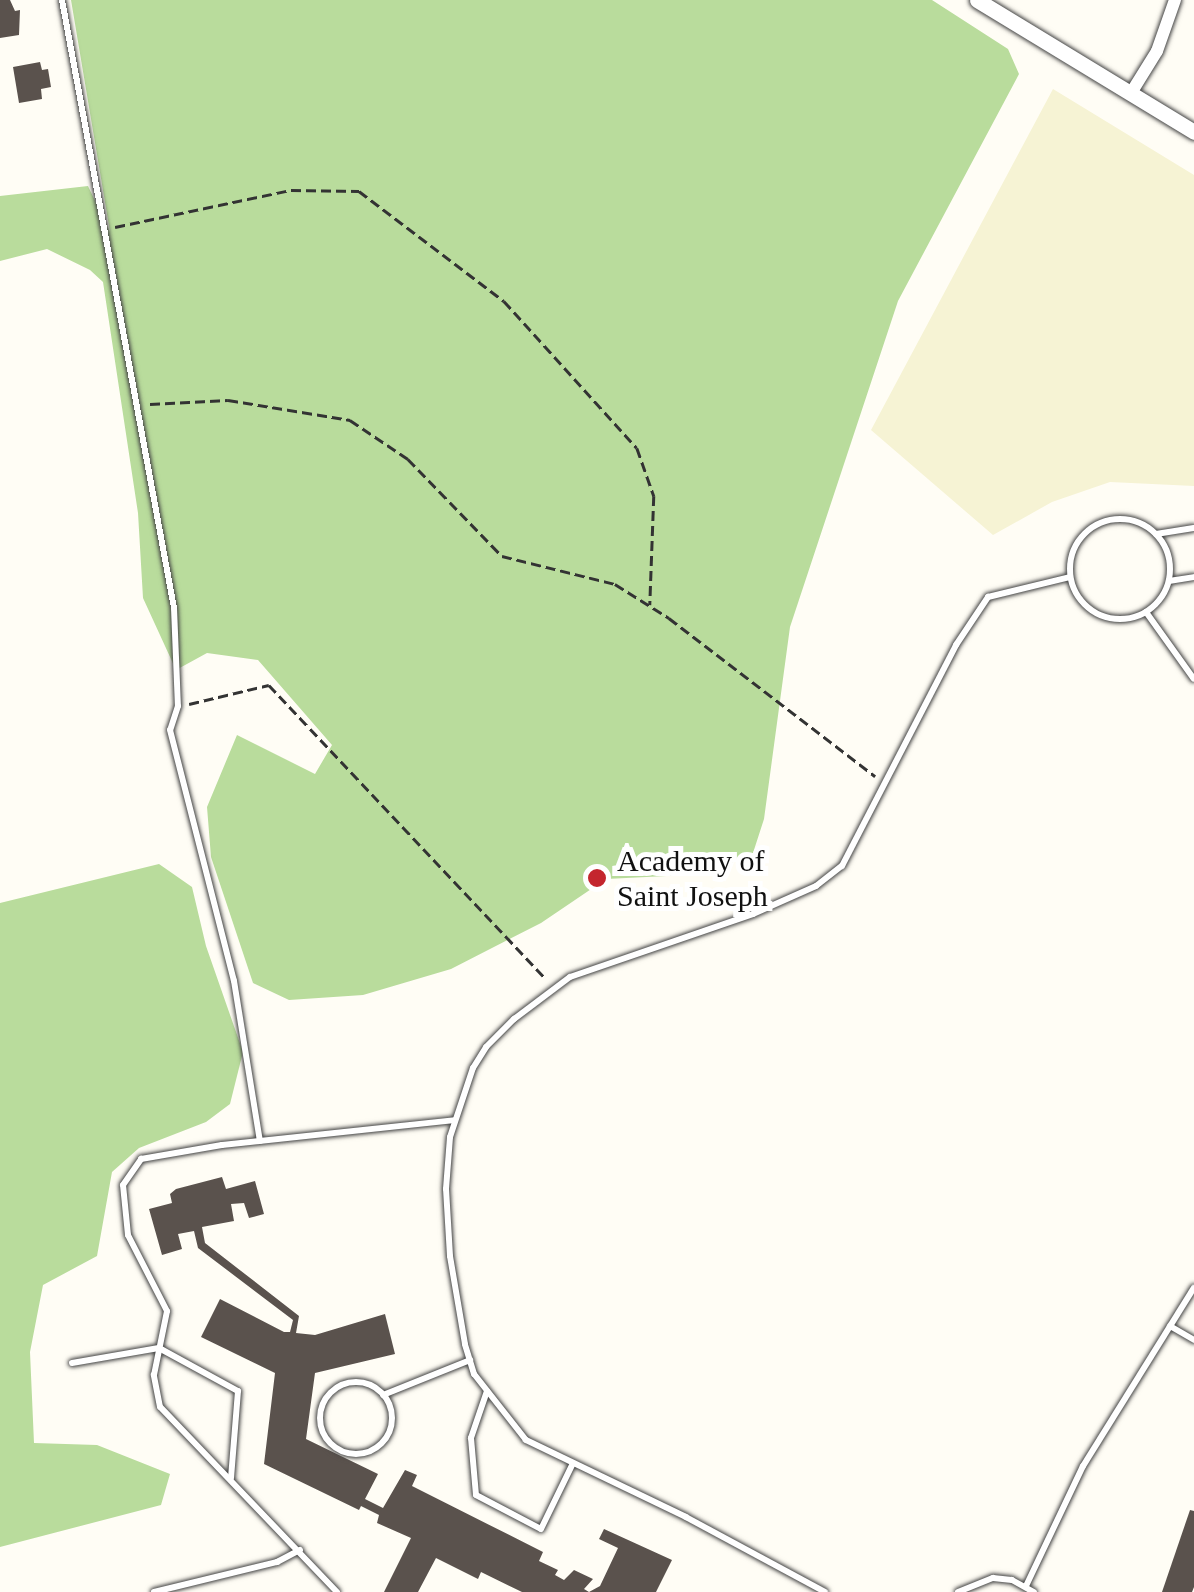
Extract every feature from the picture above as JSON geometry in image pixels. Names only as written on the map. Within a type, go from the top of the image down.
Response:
[{"type":"street","points":[[977,0],[1194,132]]},
{"type":"street","points":[[1131,93],[1156,52],[1175,0]]},
{"type":"lane","points":[[62,0],[174,608],[178,706],[170,730],[234,981],[260,1141]]},
{"type":"lane","points":[[1113,519],[1132,520],[1156,534],[1170,562],[1169,582],[1161,599],[1146,612],[1128,619],[1108,618],[1090,610],[1077,595],[1070,577],[1071,557],[1080,539],[1094,526],[1113,519]]},
{"type":"lane","points":[[1156,534],[1194,528]]},
{"type":"lane","points":[[825,1592],[686,1516],[526,1440],[487,1390],[470,1360],[448,1222],[447,1174],[455,1120],[473,1068],[486,1048],[570,978],[753,914],[816,886],[842,866],[956,645],[988,597],[1070,577]]},
{"type":"lane","points":[[1169,582],[1194,577]]},
{"type":"lane","points":[[1146,612],[1194,678]]},
{"type":"lane","points":[[338,1592],[160,1407],[154,1375],[167,1311],[128,1235],[122,1197],[129,1172],[141,1159],[260,1141],[455,1120]]},
{"type":"lane","points":[[1026,1586],[1083,1466],[1194,1288]]},
{"type":"lane","points":[[1170,1326],[1194,1340]]},
{"type":"lane","points":[[72,1362],[159,1348],[238,1392],[231,1479]]},
{"type":"lane","points":[[383,1395],[392,1423],[381,1444],[360,1454],[348,1454],[327,1441],[319,1418],[321,1406],[336,1388],[358,1382],[383,1395],[470,1360]]},
{"type":"lane","points":[[487,1390],[471,1438],[476,1495],[541,1529],[573,1463]]},
{"type":"lane","points":[[154,1592],[277,1562],[300,1550]]},
{"type":"lane","points":[[958,1592],[993,1578],[1026,1586],[1034,1592]]},
{"type":"path","points":[[106,229],[291,190],[359,192],[504,302],[637,448],[654,496],[650,606]]},
{"type":"path","points":[[139,405],[228,400],[350,420],[408,459],[502,556],[615,584],[650,606],[884,783]]},
{"type":"path","points":[[178,706],[270,685],[555,988]]},
{"type":"shaded area","points":[[1053,89],[1194,175],[1194,486],[1110,482],[1052,502],[993,535],[871,430]]},
{"type":"green space","points":[[71,0],[932,0],[1008,49],[1019,74],[898,301],[790,627],[764,819],[753,853],[707,874],[606,879],[541,923],[451,969],[363,995],[289,1000],[253,983],[211,857],[207,807],[237,735],[315,774],[332,745],[258,660],[207,653],[176,670],[143,598],[138,513],[103,282],[90,270],[47,249],[0,261],[0,196],[88,186],[110,232]]},
{"type":"green space","points":[[159,864],[192,887],[206,946],[243,1052],[230,1104],[206,1122],[139,1148],[112,1172],[97,1256],[43,1285],[30,1352],[34,1443],[97,1445],[170,1474],[161,1505],[0,1547],[0,903]]},
{"type":"building","points":[[0,0],[10,0],[15,11],[20,10],[19,35],[0,38]]},
{"type":"building","points":[[40,62],[42,70],[48,69],[51,87],[41,89],[42,99],[19,103],[13,67]]},
{"type":"building","points":[[222,1177],[226,1189],[255,1181],[264,1214],[249,1218],[244,1203],[231,1204],[234,1221],[202,1227],[205,1243],[299,1316],[296,1333],[315,1335],[385,1314],[395,1354],[315,1373],[306,1439],[378,1474],[365,1499],[383,1508],[405,1470],[417,1475],[412,1486],[543,1552],[539,1561],[558,1570],[555,1575],[564,1580],[574,1570],[593,1579],[584,1589],[589,1592],[522,1592],[481,1572],[478,1579],[436,1558],[418,1592],[384,1592],[411,1538],[377,1523],[379,1515],[361,1506],[359,1510],[264,1464],[275,1373],[201,1337],[220,1299],[284,1332],[290,1332],[293,1320],[198,1248],[194,1231],[178,1234],[182,1249],[162,1255],[149,1209],[172,1203],[170,1194],[176,1189]]},
{"type":"building","points":[[1190,1510],[1194,1511],[1194,1587],[1192,1592],[1162,1592]]},
{"type":"building","points":[[604,1529],[672,1560],[656,1592],[589,1592],[600,1586],[618,1548],[599,1539]]},
{"type":"place","name":"Academy of Saint Joseph","points":[[597,878]]}]
